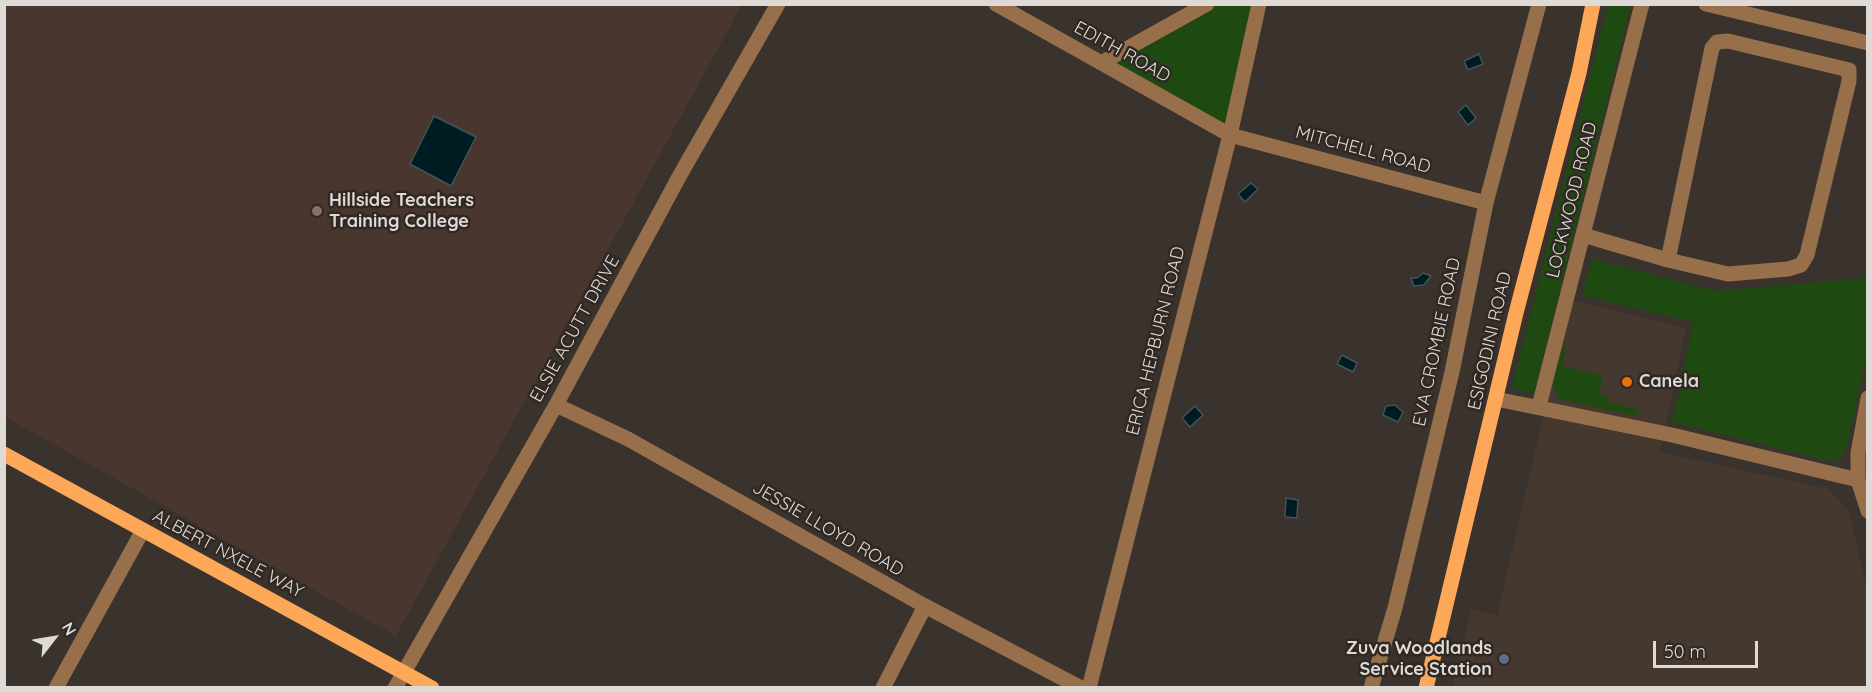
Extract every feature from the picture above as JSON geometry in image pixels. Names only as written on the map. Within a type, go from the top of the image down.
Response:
[{"type":"main road","name":"ESIGODINI ROAD","points":[[1426,687],[1578,73],[1593,4]]},
{"type":"main road","name":"ALBERT NXELE WAY","points":[[4,454],[432,687]]},
{"type":"street","name":"ELSIE ACUTT DRIVE","points":[[395,687],[556,405],[681,175],[778,4]]},
{"type":"street","name":"EDITH ROAD","points":[[996,4],[1230,135]]},
{"type":"street","points":[[1101,63],[1207,4]]},
{"type":"street","name":"ERICA HEPBURN ROAD","points":[[1089,687],[1230,135],[1259,4]]},
{"type":"street","name":"EVA CROMBIE ROAD","points":[[1371,687],[1395,608],[1452,372],[1486,203],[1539,4]]},
{"type":"street","name":"LOCKWOOD ROAD","points":[[1539,406],[1642,4]]},
{"type":"street","points":[[1706,4],[1868,43]]},
{"type":"street","points":[[1583,235],[1668,260],[1728,274],[1788,269],[1801,265],[1807,255],[1849,81],[1849,70],[1728,41],[1717,42],[1712,48],[1668,260]]},
{"type":"street","name":"MITCHELL ROAD","points":[[1230,135],[1486,203]]},
{"type":"street","points":[[1868,398],[1858,453],[1858,480],[1868,511]]},
{"type":"street","points":[[1496,399],[1539,406],[1858,480]]},
{"type":"street","name":"JESSIE LLOYD ROAD","points":[[556,405],[628,439],[925,606],[1081,687]]},
{"type":"street","points":[[56,687],[143,530]]},
{"type":"street","points":[[883,687],[925,606]]},
{"type":"shaded area","name":"Hillside Teachers Training College","points":[[5,5],[742,5],[396,636],[5,417]]},
{"type":"shaded area","points":[[1570,300],[1686,328],[1660,452],[1829,489],[1849,512],[1867,588],[1867,687],[1452,688],[1471,609],[1497,616]]},
{"type":"green space","points":[[1217,5],[1254,5],[1227,128],[1110,63]]},
{"type":"green space","points":[[1608,5],[1631,5],[1534,394],[1512,388]]},
{"type":"green space","points":[[1592,259],[1715,291],[1867,278],[1867,353],[1847,447],[1841,457],[1832,462],[1672,422],[1694,322],[1582,296]]},
{"type":"green space","points":[[1560,346],[1566,348],[1562,366],[1603,376],[1599,394],[1609,396],[1607,402],[1640,410],[1635,416],[1559,399],[1551,383]]},
{"type":"water","points":[[1479,54],[1483,64],[1468,70],[1464,61]]},
{"type":"water","points":[[1466,105],[1476,118],[1468,125],[1458,112]]},
{"type":"water","points":[[434,116],[476,137],[451,186],[410,164]]},
{"type":"water","points":[[1251,183],[1258,189],[1245,202],[1238,194]]},
{"type":"water","points":[[1423,273],[1431,276],[1424,285],[1414,286],[1411,278],[1417,278]]},
{"type":"water","points":[[1342,355],[1357,363],[1353,372],[1337,364]]},
{"type":"water","points":[[1395,405],[1403,412],[1398,422],[1383,415],[1386,406]]},
{"type":"water","points":[[1195,406],[1203,415],[1190,427],[1182,418]]},
{"type":"water","points":[[1286,498],[1298,500],[1297,518],[1285,517]]},
{"type":"place","name":"Hillside Teachers Training College","points":[[317,211]]},
{"type":"place","name":"Canela","points":[[1627,382]]},
{"type":"place","name":"Zuva Woodlands Service Station","points":[[1504,659]]}]
